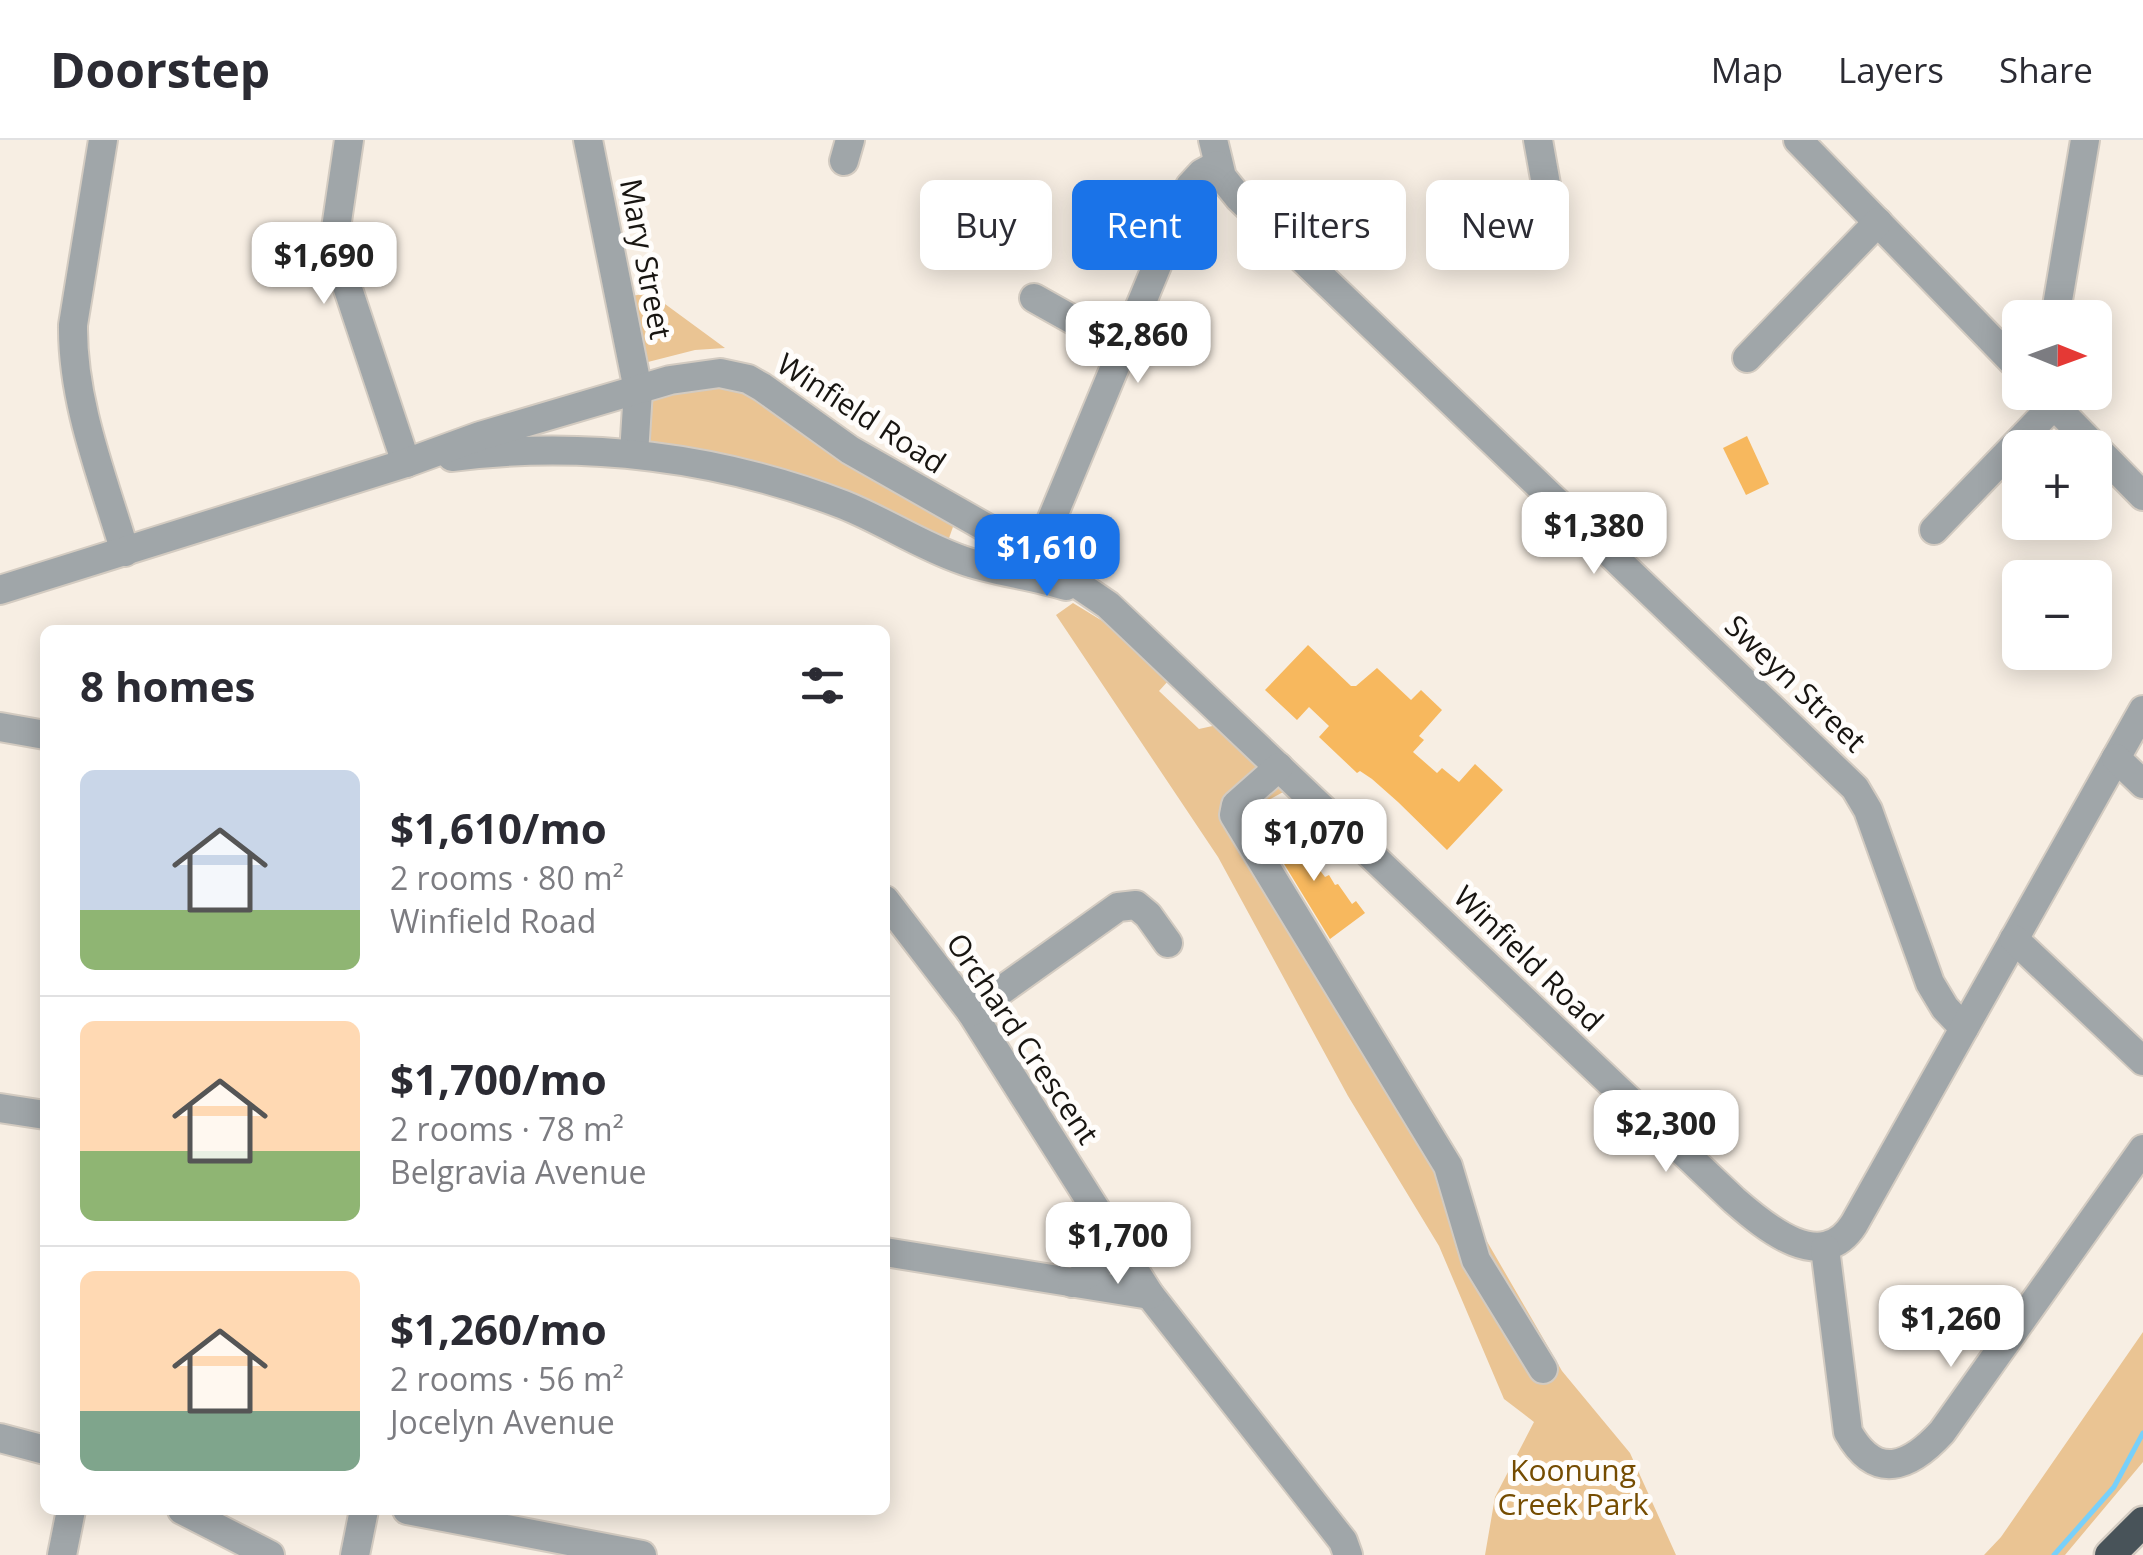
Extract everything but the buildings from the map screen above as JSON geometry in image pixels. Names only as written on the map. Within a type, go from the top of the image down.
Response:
[{"type":"highway","points":[[2110,1555],[2143,1522]]},
{"type":"street","points":[[104,140],[73,325],[72,354],[77,390],[125,552]]},
{"type":"street","points":[[349,140],[335,235],[346,283],[406,463]]},
{"type":"street","name":"Mary Street","points":[[588,140],[638,390],[634,454]]},
{"type":"street","points":[[1538,140],[1545,180]]},
{"type":"street","points":[[1798,140],[2002,350]]},
{"type":"street","points":[[2058,300],[2086,140]]},
{"type":"street","points":[[1032,566],[1190,186],[1215,153]]},
{"type":"street","name":"Sweyn Street","points":[[1215,153],[1239,198],[1856,788],[1868,810],[1930,983],[1945,1008],[1964,1028]]},
{"type":"street","points":[[1746,358],[1878,222]]},
{"type":"street","points":[[1034,298],[1122,348]]},
{"type":"street","name":"Winfield Road","points":[[0,590],[406,463],[480,436],[638,390],[706,373],[748,379],[879,469],[1032,566],[1091,593],[1124,618],[1748,1213],[1790,1240],[1825,1248]]},
{"type":"street","points":[[1934,530],[2038,410]]},
{"type":"street","points":[[2059,410],[2143,496]]},
{"type":"street","name":"Winfield Road","points":[[406,463],[506,452],[634,454],[717,467],[781,483],[847,506],[949,556],[1032,566]]},
{"type":"street","points":[[2143,710],[1848,1234],[1825,1248],[1848,1432],[1854,1443],[1875,1461],[1885,1464],[1909,1462],[1925,1451],[2143,1149]]},
{"type":"street","points":[[0,727],[40,734]]},
{"type":"street","points":[[2116,758],[2143,784]]},
{"type":"street","points":[[1279,767],[1236,806],[1234,815],[1448,1166],[1476,1260],[1543,1369]]},
{"type":"street","points":[[970,1012],[1118,907],[1136,905],[1168,943]]},
{"type":"street","name":"Orchard Crescent","points":[[890,907],[970,1012],[1150,1295],[1343,1540],[1348,1555]]},
{"type":"street","points":[[2014,939],[2143,1060]]},
{"type":"street","points":[[0,1108],[40,1114]]},
{"type":"street","points":[[1072,1282],[1096,1269],[1115,1240]]},
{"type":"street","points":[[890,1253],[1150,1295]]},
{"type":"street","points":[[0,1438],[40,1449]]},
{"type":"street","points":[[62,1555],[71,1515]]},
{"type":"street","points":[[192,1515],[270,1555]]},
{"type":"street","points":[[355,1555],[363,1515]]},
{"type":"street","points":[[434,1515],[642,1555]]},
{"type":"green space","points":[[650,293],[725,348],[695,350],[644,363],[631,296]]},
{"type":"green space","points":[[727,380],[954,524],[948,541],[648,449],[648,398]]},
{"type":"green space","name":"Koonung Creek Park","points":[[1073,603],[1109,625],[1169,680],[1159,691],[1199,729],[1217,725],[1285,791],[1241,815],[1441,1129],[1467,1181],[1485,1238],[1562,1371],[1630,1453],[1676,1555],[1485,1555],[1495,1497],[1534,1422],[1504,1399],[1439,1246],[1348,1096],[1218,857],[1056,615]]},
{"type":"green space","points":[[2143,1332],[2143,1462],[2065,1555],[1984,1555],[2001,1537]]},
{"type":"waterway","points":[[2054,1555],[2114,1487],[2143,1433]]}]
